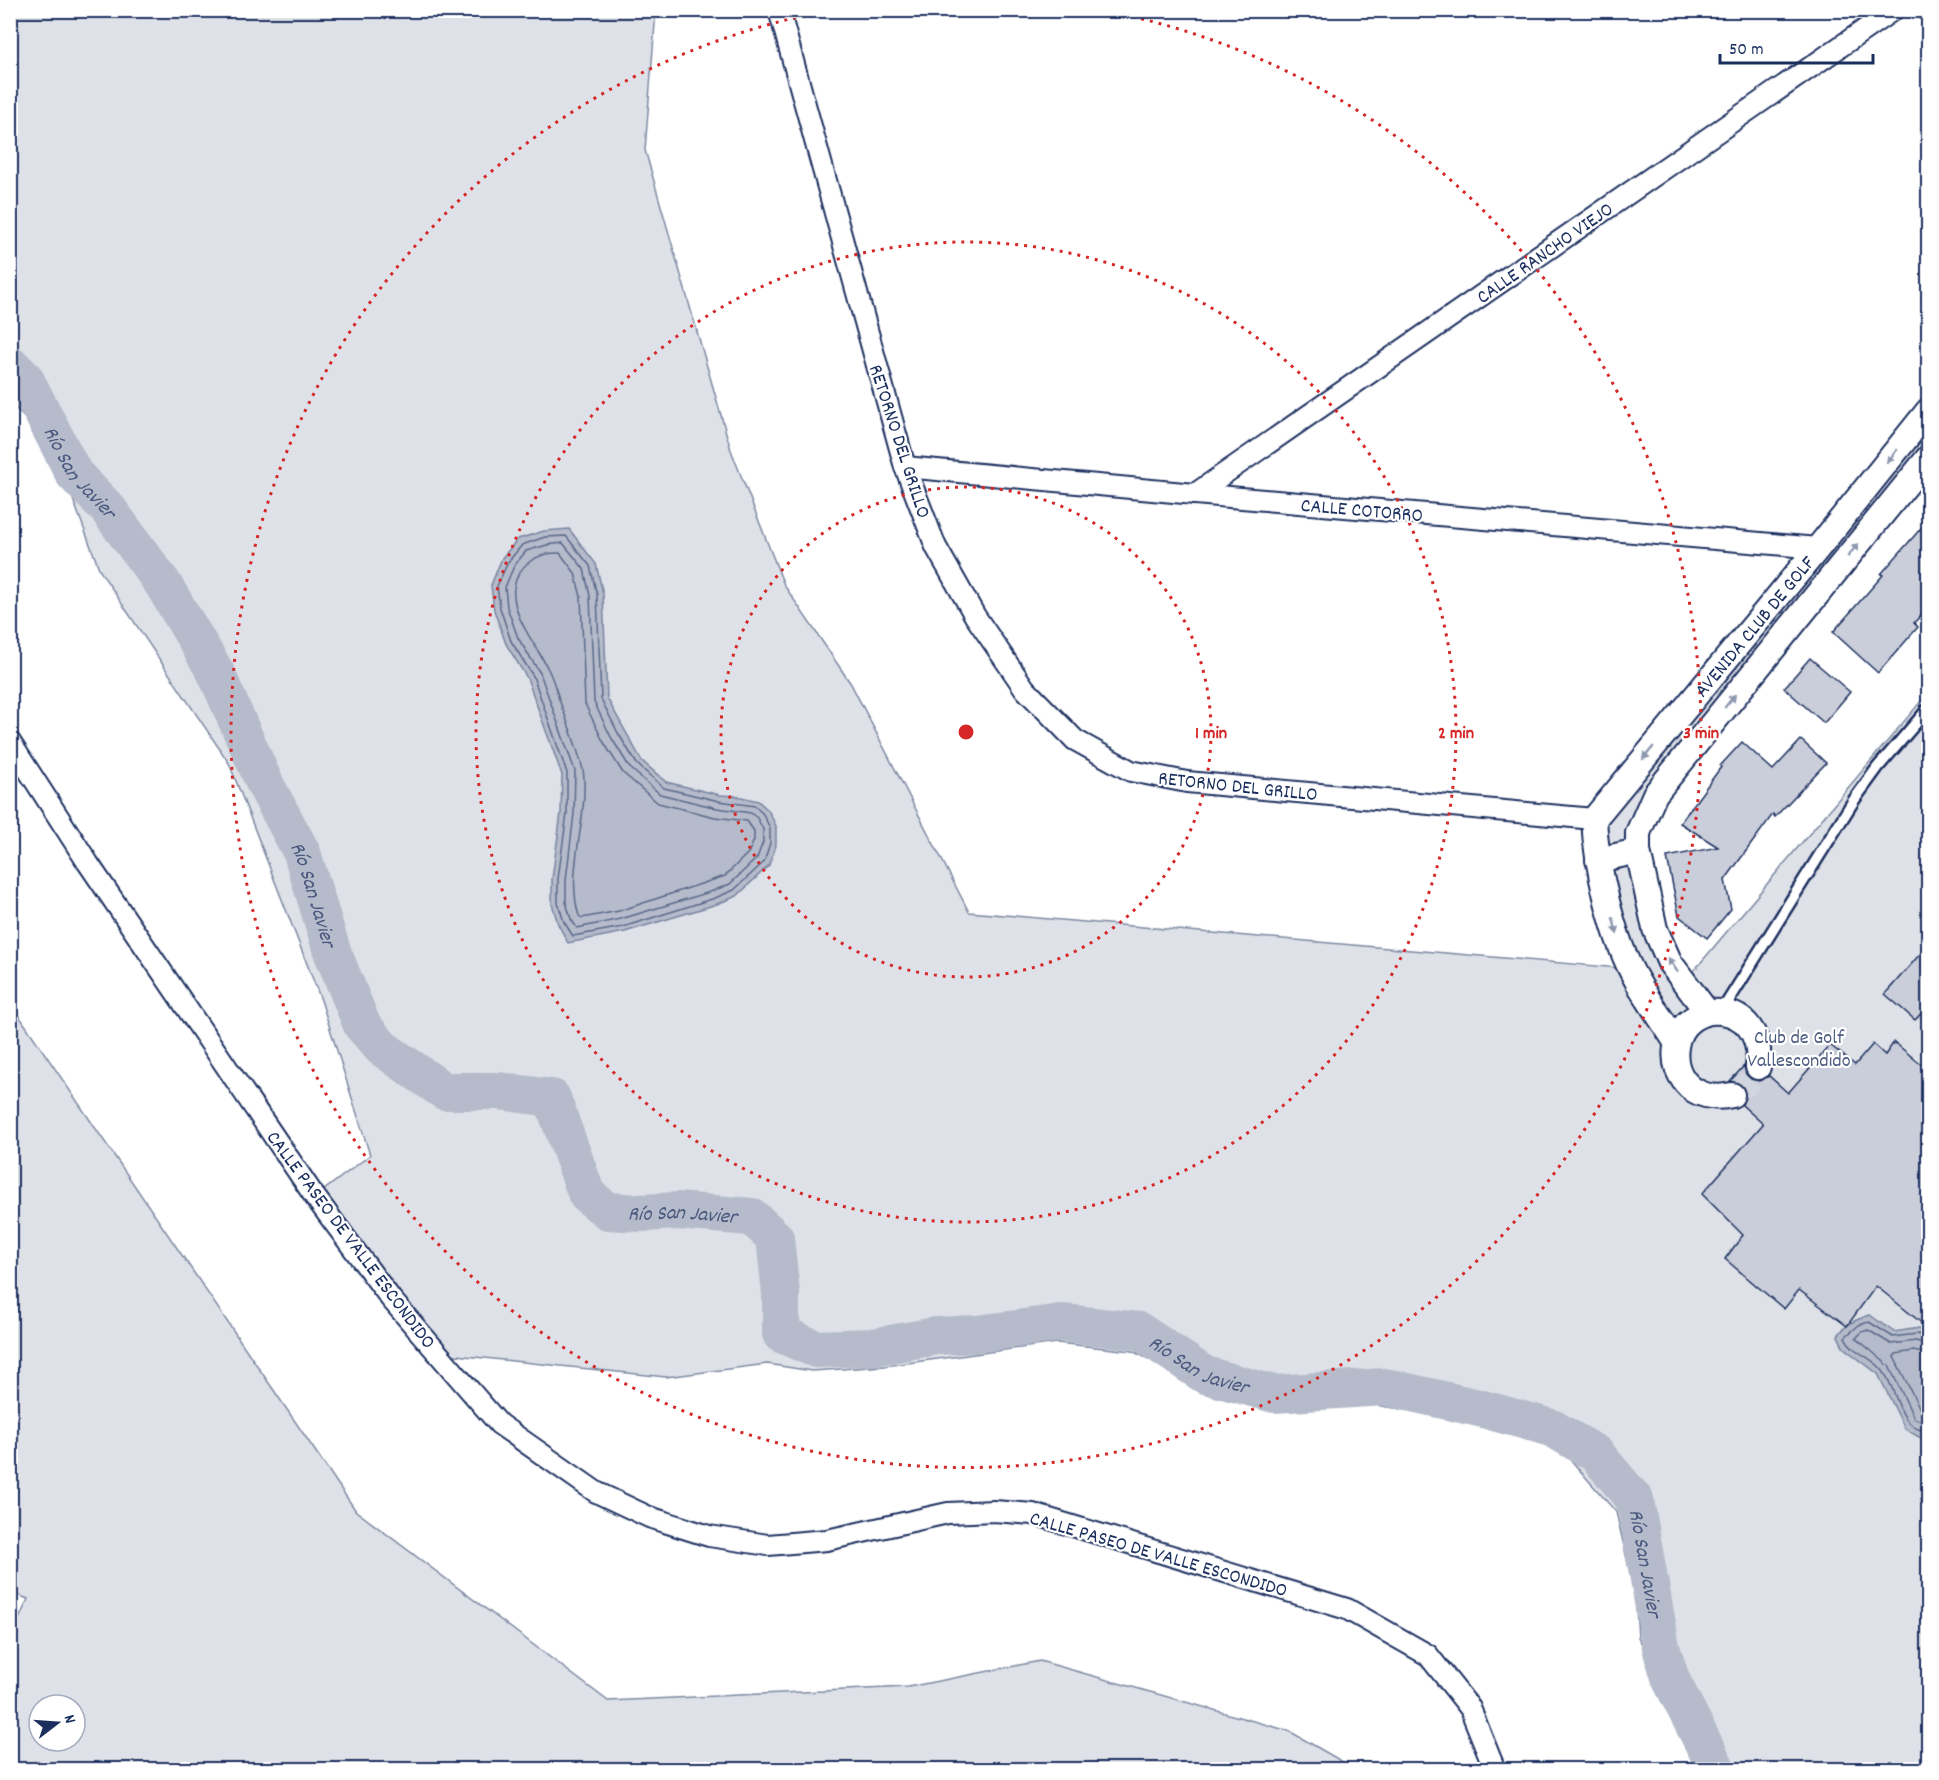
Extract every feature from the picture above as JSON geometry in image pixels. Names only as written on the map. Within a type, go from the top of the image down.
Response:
[{"type":"street","name":"RETORNO DEL GRILLO","points":[[779,10],[905,467],[936,547],[975,616],[1025,689],[1075,740],[1131,771],[1187,782],[1601,810]]},
{"type":"street","name":"CALLE RANCHO VIEJO","points":[[1195,494],[1893,10]]},
{"type":"street","name":"AVENIDA CLUB DE GOLF","points":[[1601,810],[1929,411]]},
{"type":"street","name":"AVENIDA CLUB DE GOLF","points":[[1758,1067],[1760,1052],[1756,1037],[1748,1025],[1736,1016],[1715,1012],[1670,963],[1655,929],[1638,851],[1638,833],[1655,794],[1929,458]]},
{"type":"street","name":"CALLE COTORRO","points":[[905,467],[1818,548]]},
{"type":"street","name":"CALLE PASEO DE VALLE ESCONDIDO","points":[[10,742],[88,863],[315,1197],[391,1299],[499,1424],[552,1462],[596,1492],[649,1516],[709,1536],[768,1545],[827,1540],[948,1513],[994,1511],[1033,1514],[1347,1609],[1428,1655],[1470,1708],[1495,1770]]},
{"type":"street","points":[[1646,815],[1601,810],[1598,860],[1616,934],[1630,967],[1676,1042]]},
{"type":"street","points":[[1598,860],[1638,851]]},
{"type":"street","points":[[1715,1012],[1688,1023],[1676,1042],[1675,1056],[1678,1071],[1686,1084],[1698,1092],[1713,1097],[1732,1095]]},
{"type":"lane","points":[[1715,1012],[1854,800],[1878,767],[1929,709]]},
{"type":"green space","name":"Club de Golf Vallescondido","points":[[10,11],[656,11],[645,150],[731,450],[784,585],[851,684],[969,912],[1631,969],[1594,819],[1928,411],[1928,458],[1638,833],[1655,929],[1692,973],[1928,693],[1928,1769],[1701,1769],[1670,1697],[1638,1637],[1635,1594],[1616,1512],[1562,1450],[1460,1418],[1374,1405],[1297,1409],[1244,1403],[1132,1351],[1057,1343],[885,1366],[812,1371],[767,1364],[666,1377],[437,1353],[315,1197],[370,1155],[321,1000],[229,763],[100,571],[63,473],[29,423],[11,403]]},
{"type":"green space","points":[[11,1004],[356,1511],[608,1701],[908,1687],[1040,1661],[1289,1731],[1355,1769],[11,1769],[11,1637],[28,1599],[10,1592]]},
{"type":"water","points":[[569,529],[596,564],[603,594],[607,698],[642,761],[666,782],[720,795],[758,801],[768,810],[776,826],[776,844],[769,865],[737,896],[625,932],[568,943],[558,924],[552,904],[552,879],[561,813],[562,775],[527,678],[506,644],[494,610],[491,585],[502,558],[518,539],[544,531]]},
{"type":"water","points":[[1870,1315],[1894,1332],[1919,1328],[1928,1332],[1928,1438],[1919,1437],[1905,1429],[1878,1374],[1844,1348],[1838,1336],[1852,1322]]},
{"type":"building","points":[[1929,519],[1929,606],[1914,623],[1918,627],[1878,673],[1833,632]]},
{"type":"building","points":[[1810,658],[1850,692],[1824,723],[1784,688]]},
{"type":"building","points":[[1801,740],[1826,763],[1775,817],[1773,814],[1725,880],[1731,909],[1707,938],[1679,916],[1667,857],[1718,847],[1680,823],[1720,766],[1742,742],[1773,770]]},
{"type":"building","points":[[1929,944],[1929,1005],[1915,1020],[1885,994]]},
{"type":"building","points":[[1894,1042],[1929,1071],[1929,1329],[1876,1286],[1847,1326],[1799,1290],[1784,1309],[1725,1259],[1743,1235],[1702,1194],[1763,1124],[1742,1105],[1746,1093],[1743,1086],[1730,1081],[1744,1066],[1746,1074],[1751,1079],[1759,1081],[1769,1076],[1788,1093],[1830,1045],[1855,1065],[1873,1044],[1885,1055]]},
{"type":"waterway","name":"Río San Javier","points":[[10,364],[25,379],[74,474],[108,509],[163,584],[216,673],[265,784],[302,853],[332,951],[362,1025],[382,1048],[444,1091],[499,1091],[552,1098],[587,1195],[608,1211],[642,1213],[677,1211],[752,1217],[775,1238],[781,1293],[781,1334],[816,1349],[873,1347],[936,1336],[977,1334],[1063,1323],[1139,1331],[1205,1375],[1274,1394],[1385,1387],[1479,1408],[1552,1428],[1596,1454],[1635,1500],[1661,1647],[1671,1680],[1717,1770]]},
{"type":"tunnel","points":[[1732,1095],[1748,1083],[1758,1067]]}]
